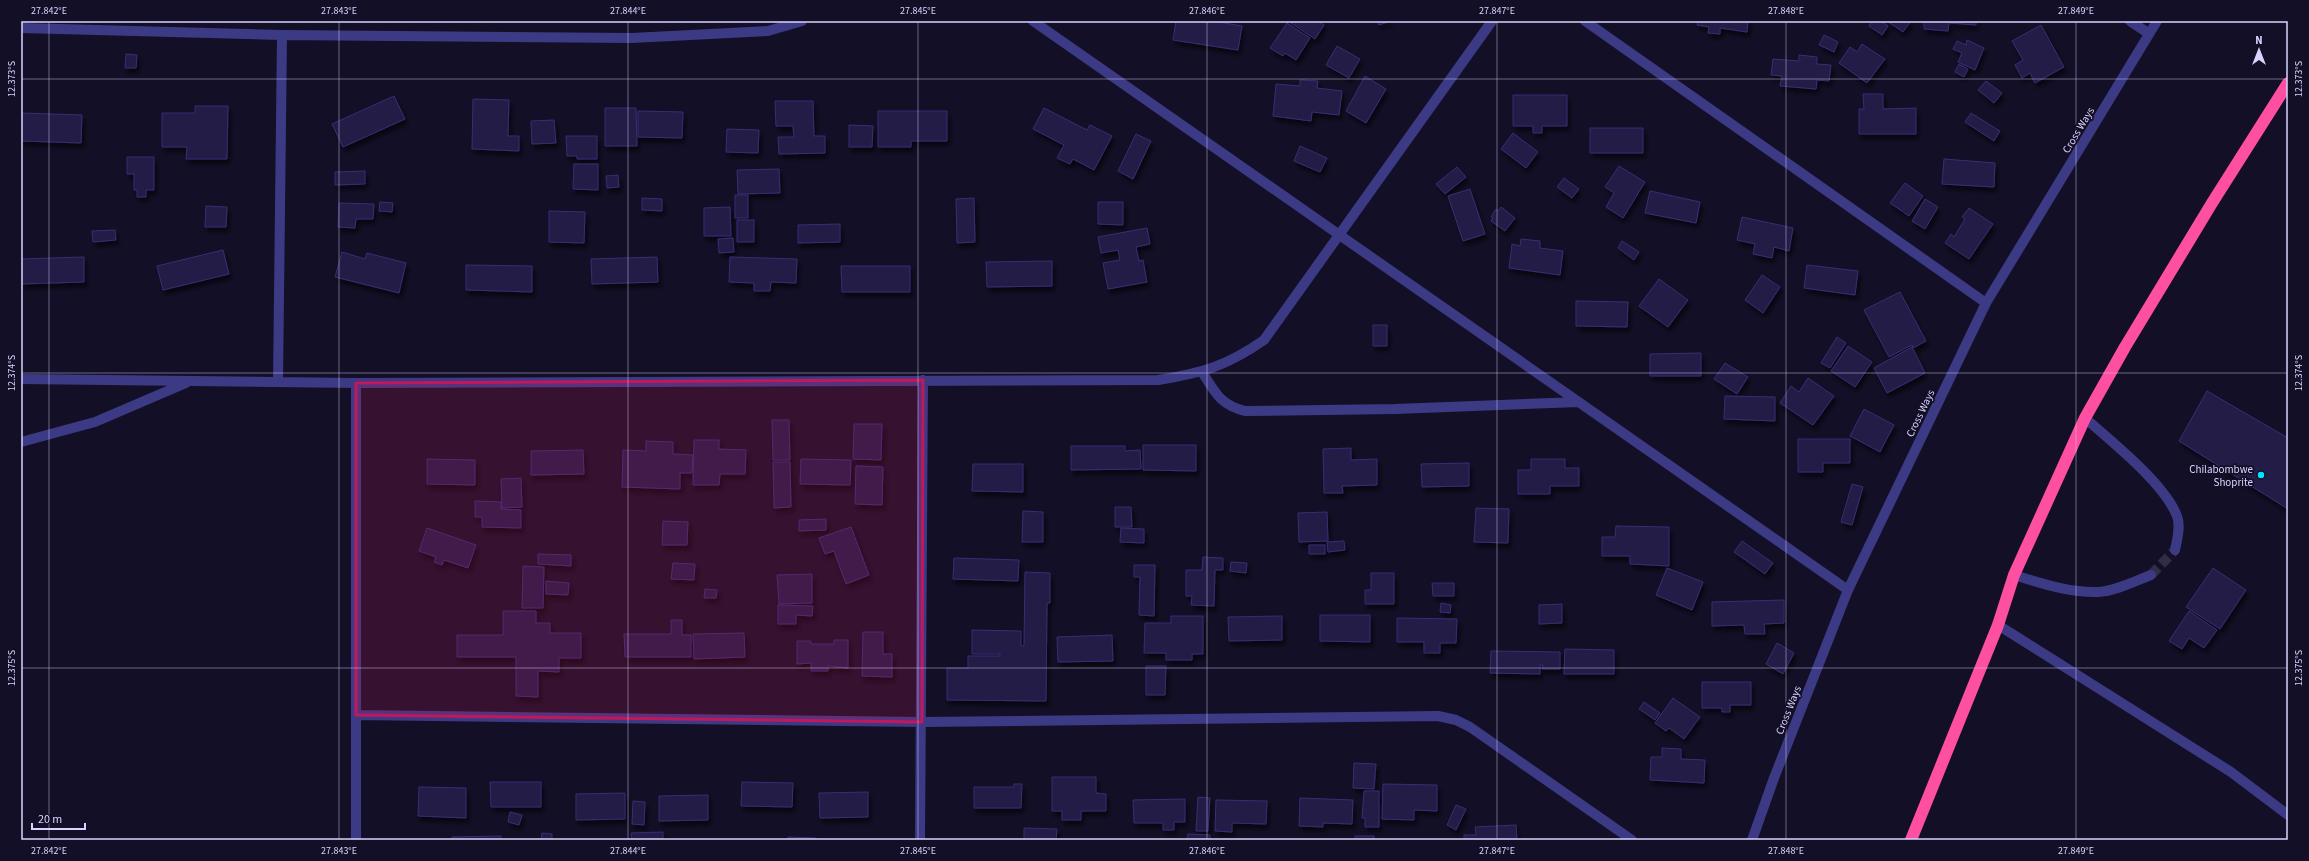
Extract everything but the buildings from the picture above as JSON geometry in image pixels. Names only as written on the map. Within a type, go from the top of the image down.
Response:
[{"type":"highway","points":[[1911,840],[1998,625],[2014,576],[2086,418],[2125,347],[2204,216],[2288,83]]},
{"type":"street","points":[[21,28],[282,35],[632,38],[768,31],[802,21]]},
{"type":"street","points":[[1033,21],[1848,590]]},
{"type":"street","points":[[21,379],[356,384],[1158,380],[1202,372],[1218,367],[1238,357],[1264,340],[1341,235],[1492,21]]},
{"type":"street","points":[[1585,21],[1986,303]]},
{"type":"street","points":[[2130,21],[2148,33]]},
{"type":"street","name":"Cross Ways","points":[[1752,840],[1774,778],[1848,590],[1986,303],[2096,124],[2148,33],[2157,21]]},
{"type":"street","points":[[278,382],[282,35]]},
{"type":"street","points":[[1202,372],[1220,399],[1231,408],[1245,411],[1395,409],[1580,402]]},
{"type":"street","points":[[920,840],[922,722],[923,380]]},
{"type":"street","points":[[21,442],[95,422],[190,381]]},
{"type":"street","points":[[356,384],[356,840]]},
{"type":"street","points":[[2086,418],[2144,471],[2167,500],[2178,517],[2178,532],[2175,550]]},
{"type":"street","points":[[2014,576],[2060,589],[2099,592],[2151,575]]},
{"type":"street","points":[[1998,625],[2230,772],[2288,815]]},
{"type":"street","points":[[356,715],[922,722],[1438,716],[1456,720],[1470,726],[1632,840]]},
{"type":"highlighted area","points":[[923,380],[922,722],[356,715],[356,383]]},
{"type":"tunnel","points":[[2151,575],[2175,550]]},
{"type":"place","name":"Chilabombwe Shoprite","points":[[2261,475]]}]
